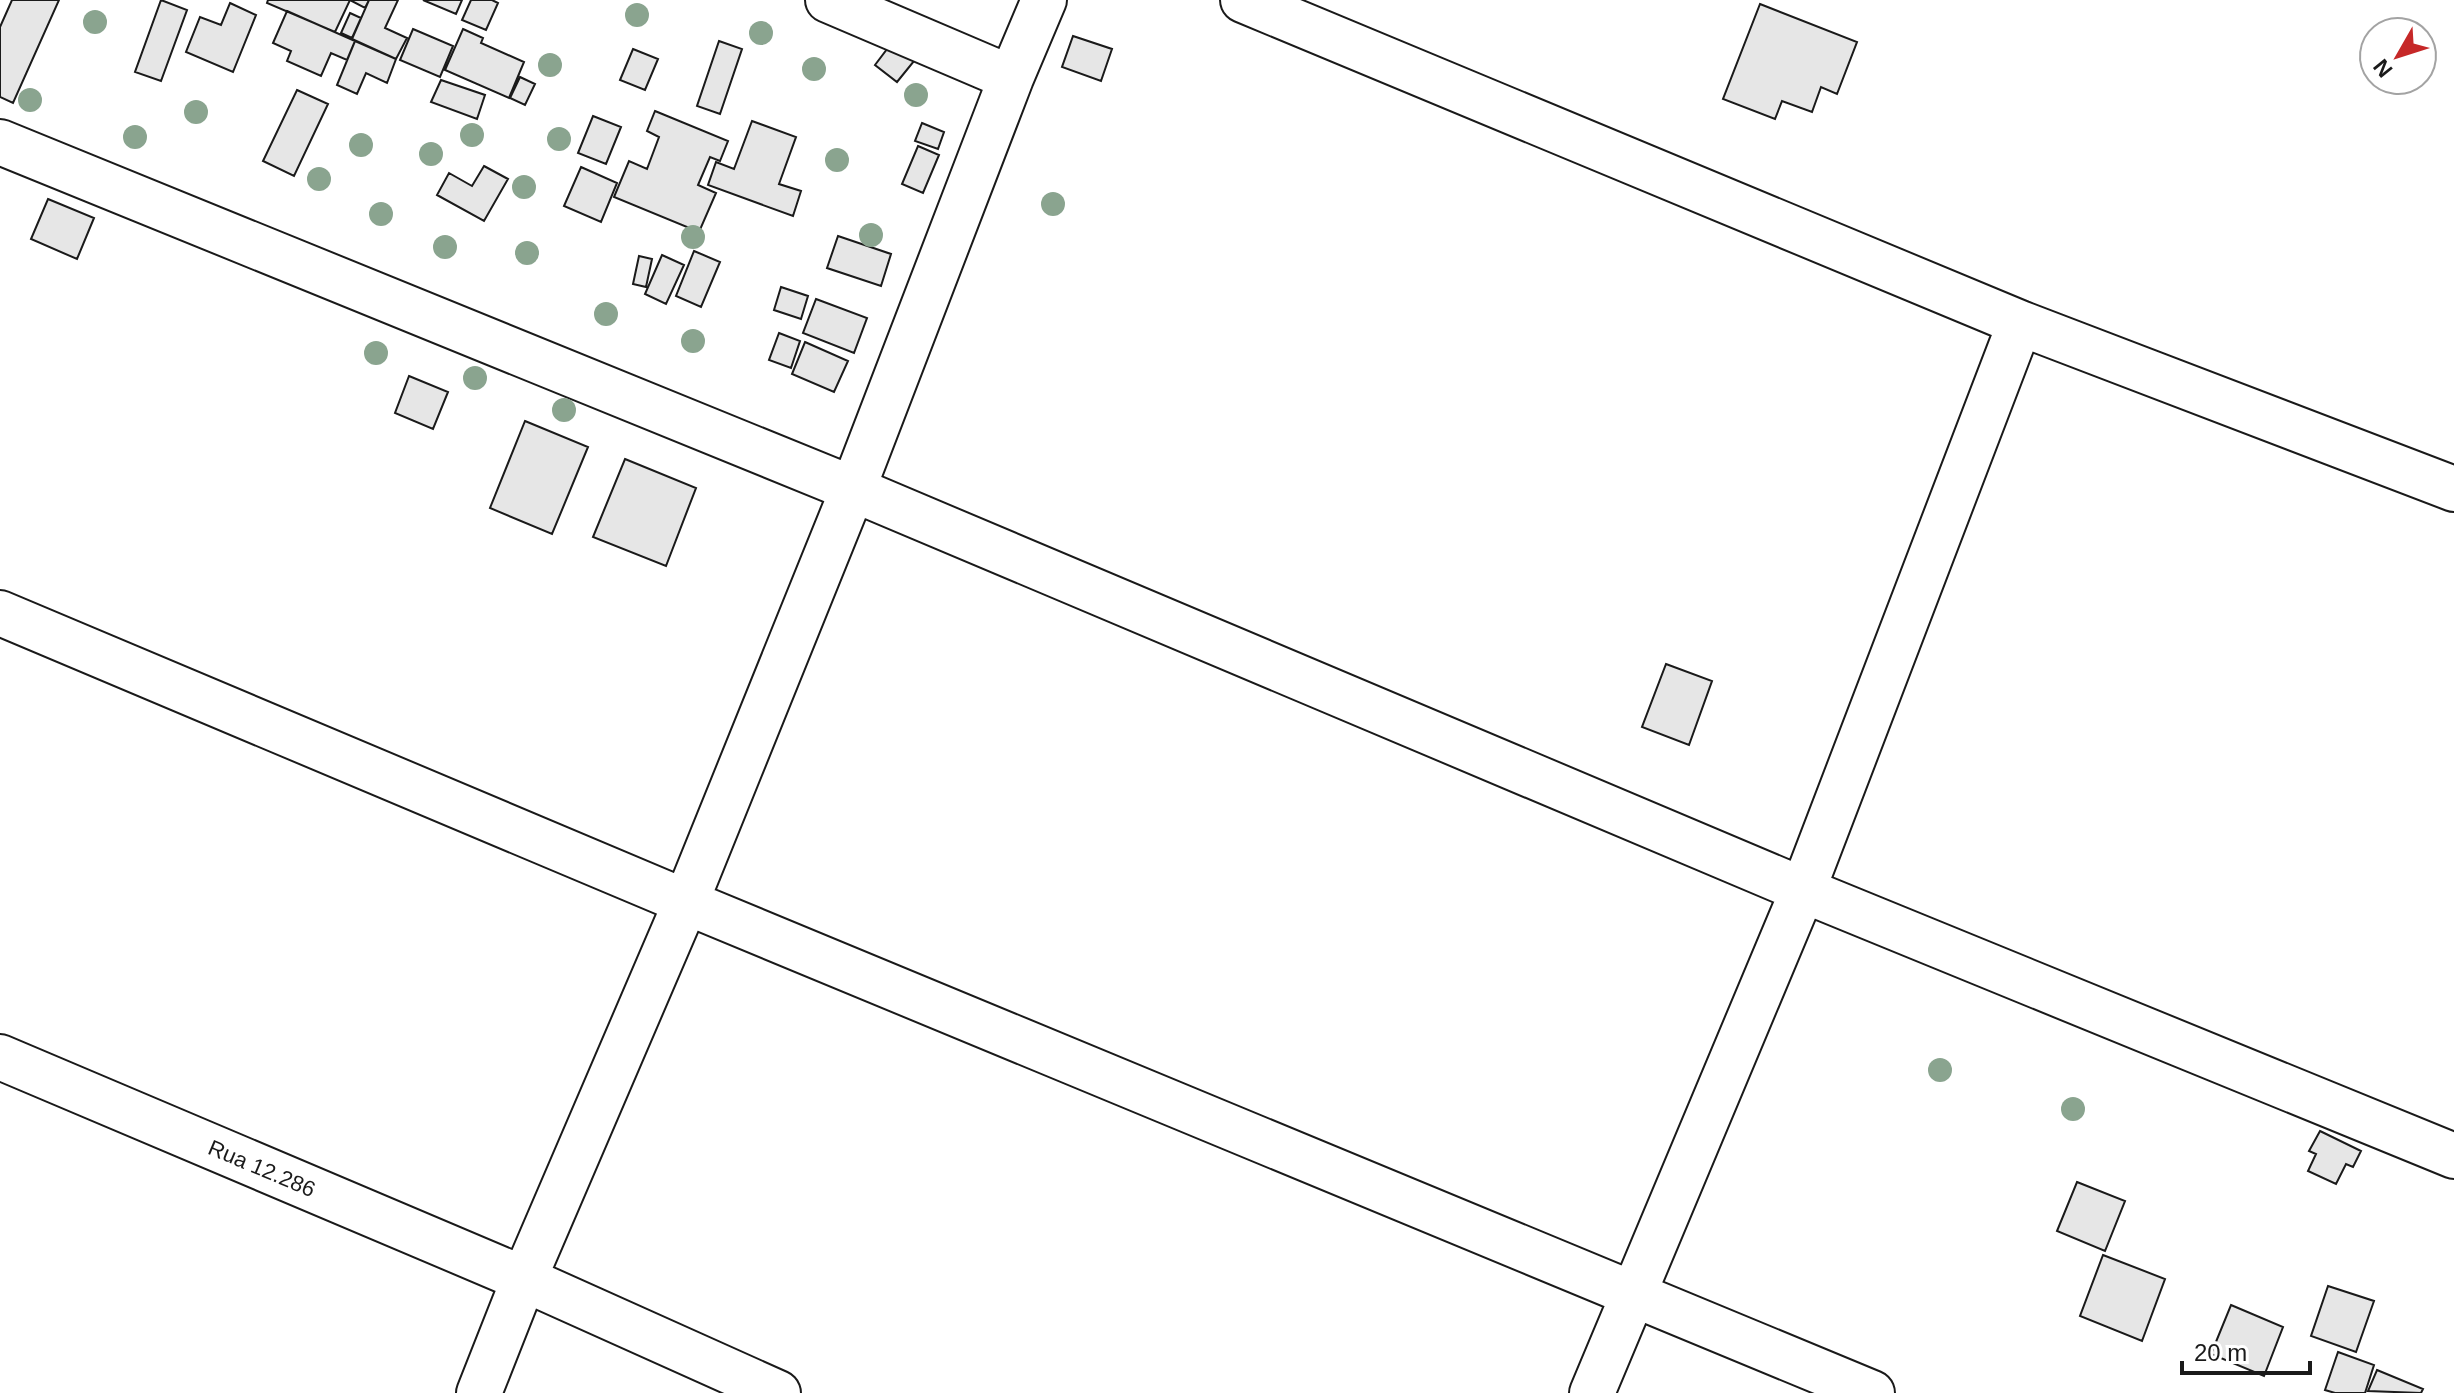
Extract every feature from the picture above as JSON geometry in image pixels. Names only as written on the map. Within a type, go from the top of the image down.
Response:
[{"type":"street","points":[[828,0],[1011,78]]},
{"type":"street","points":[[479,1393],[524,1279],[686,902],[853,489],[1044,0]]},
{"type":"street","points":[[1243,0],[2020,323],[2454,489]]},
{"type":"street","points":[[0,142],[853,489],[1803,890],[2454,1156]]},
{"type":"street","points":[[1592,1393],[1803,890],[2020,323]]},
{"type":"street","points":[[0,613],[686,902],[1872,1393]]},
{"type":"street","name":"Rua 12.286","points":[[0,1057],[524,1279],[778,1393]]},
{"type":"building","points":[[12,0],[59,0],[13,103],[0,97],[0,27]]},
{"type":"building","points":[[161,0],[187,10],[161,81],[135,72]]},
{"type":"building","points":[[268,0],[350,0],[335,32],[267,3]]},
{"type":"building","points":[[350,0],[369,0],[365,8]]},
{"type":"building","points":[[369,0],[398,0],[385,28],[407,38],[396,59],[352,39]]},
{"type":"building","points":[[423,0],[462,0],[456,14]]},
{"type":"building","points":[[471,0],[498,3],[486,30],[462,20]]},
{"type":"building","points":[[230,3],[256,15],[233,72],[186,52],[200,17],[221,25]]},
{"type":"building","points":[[1760,4],[1857,42],[1837,94],[1821,87],[1812,112],[1782,101],[1775,119],[1723,99]]},
{"type":"building","points":[[287,11],[355,41],[347,60],[331,53],[321,76],[287,61],[291,51],[273,43]]},
{"type":"building","points":[[350,13],[361,18],[352,38],[341,33]]},
{"type":"building","points":[[413,29],[453,46],[440,77],[400,60]]},
{"type":"building","points":[[463,29],[483,38],[481,43],[524,62],[509,98],[445,70]]},
{"type":"building","points":[[900,32],[923,50],[897,82],[875,65]]},
{"type":"building","points":[[1073,36],[1112,49],[1101,81],[1062,67]]},
{"type":"building","points":[[355,41],[396,59],[387,83],[366,73],[357,94],[337,85]]},
{"type":"building","points":[[719,41],[742,49],[720,114],[697,106]]},
{"type":"building","points":[[633,49],[658,59],[645,90],[620,80]]},
{"type":"building","points":[[520,77],[535,84],[525,105],[510,98]]},
{"type":"building","points":[[441,80],[485,95],[477,119],[431,102]]},
{"type":"building","points":[[297,90],[328,104],[294,176],[263,161]]},
{"type":"building","points":[[655,111],[728,141],[720,161],[710,157],[698,185],[716,193],[699,232],[614,197],[629,161],[647,169],[659,137],[647,131]]},
{"type":"building","points":[[593,116],[621,127],[606,164],[578,153]]},
{"type":"building","points":[[752,121],[796,137],[779,184],[801,191],[793,216],[708,185],[716,162],[734,169]]},
{"type":"building","points":[[922,123],[944,132],[938,149],[915,141]]},
{"type":"building","points":[[918,146],[939,155],[923,193],[902,184]]},
{"type":"building","points":[[484,166],[508,179],[484,221],[437,195],[449,173],[472,186]]},
{"type":"building","points":[[581,167],[617,183],[601,222],[564,206]]},
{"type":"building","points":[[48,199],[94,218],[77,259],[31,239]]},
{"type":"building","points":[[838,236],[891,254],[881,286],[827,268]]},
{"type":"building","points":[[694,251],[720,262],[701,307],[676,296]]},
{"type":"building","points":[[662,255],[684,265],[666,304],[645,294]]},
{"type":"building","points":[[639,256],[652,259],[646,287],[633,284]]},
{"type":"building","points":[[781,287],[808,296],[801,319],[774,310]]},
{"type":"building","points":[[816,299],[867,318],[854,353],[803,333]]},
{"type":"building","points":[[779,333],[800,341],[791,368],[769,360]]},
{"type":"building","points":[[805,342],[848,361],[834,392],[792,374]]},
{"type":"building","points":[[409,376],[448,392],[433,429],[395,413]]},
{"type":"building","points":[[525,421],[588,447],[552,534],[490,508]]},
{"type":"building","points":[[625,459],[696,488],[666,566],[593,537]]},
{"type":"building","points":[[1666,664],[1712,681],[1689,745],[1642,727]]},
{"type":"building","points":[[2320,1131],[2361,1151],[2353,1167],[2346,1164],[2336,1184],[2308,1171],[2316,1154],[2309,1151]]},
{"type":"building","points":[[2077,1182],[2125,1201],[2105,1251],[2057,1231]]},
{"type":"building","points":[[2103,1255],[2165,1279],[2142,1341],[2080,1316]]},
{"type":"building","points":[[2328,1286],[2374,1301],[2356,1352],[2311,1336]]},
{"type":"building","points":[[2231,1305],[2283,1327],[2264,1376],[2211,1354]]},
{"type":"building","points":[[2338,1352],[2374,1365],[2365,1393],[2325,1390]]},
{"type":"building","points":[[2377,1370],[2423,1389],[2421,1393],[2368,1391]]}]
